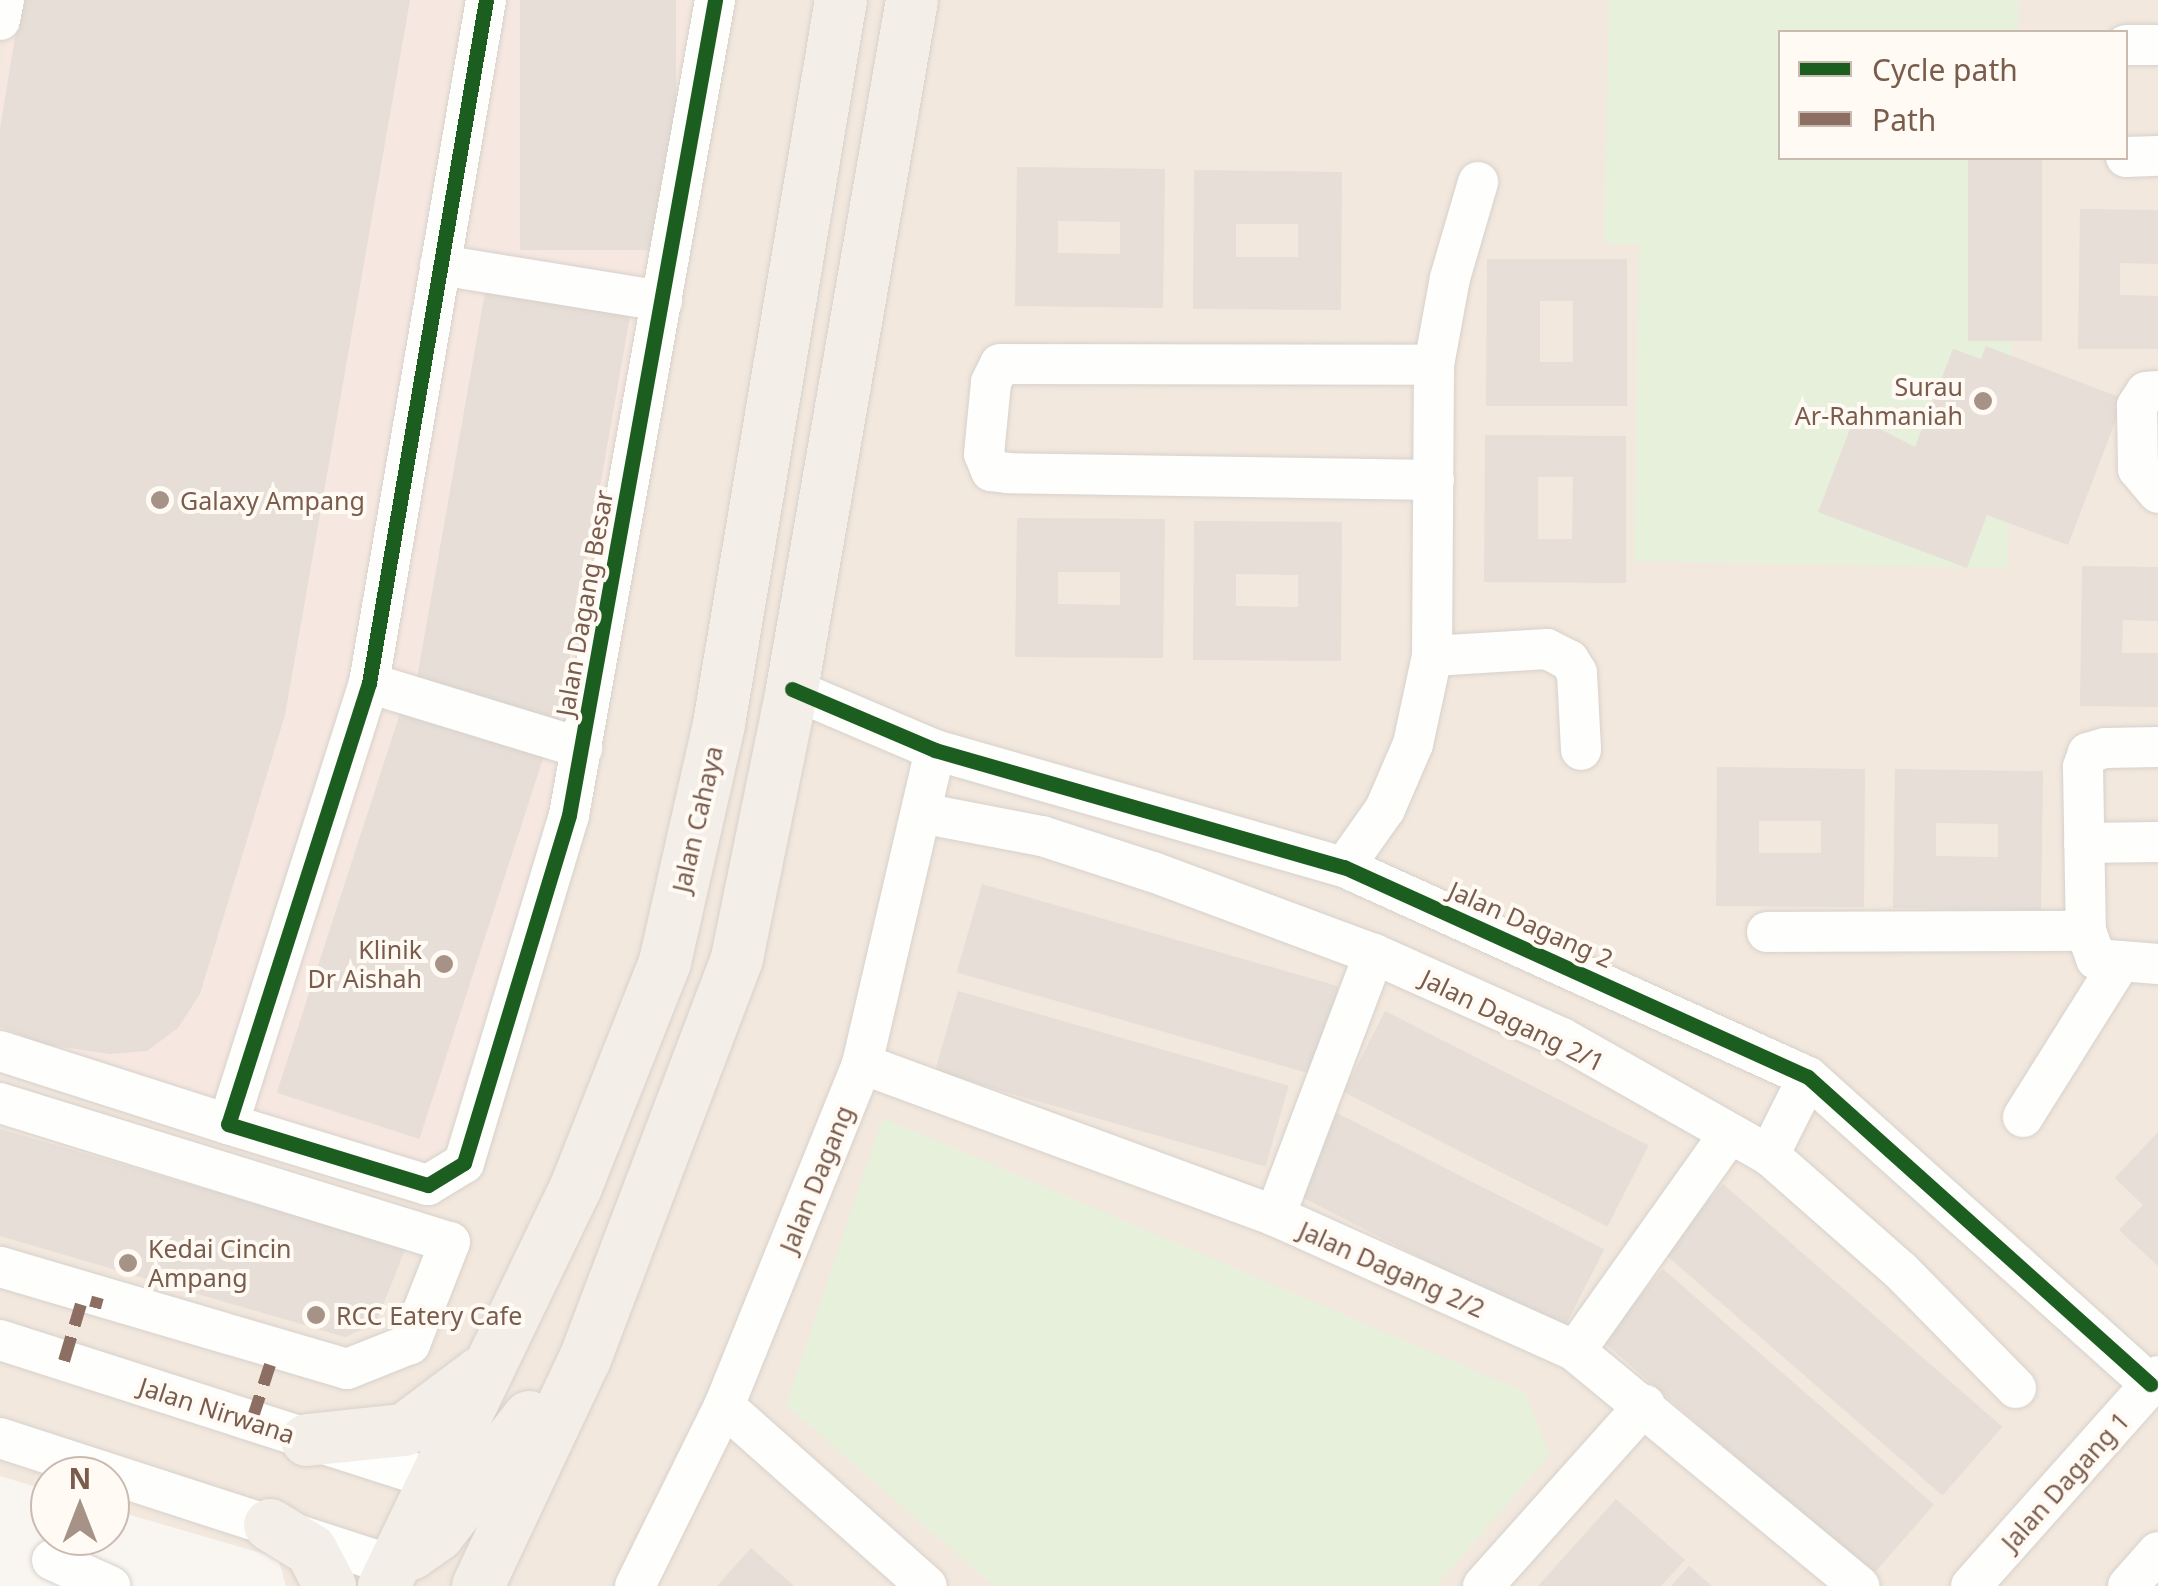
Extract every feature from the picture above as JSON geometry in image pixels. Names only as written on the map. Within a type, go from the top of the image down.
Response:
[{"type":"main road","name":"Jalan Cahaya","points":[[413,1568],[435,1480],[576,1187],[665,962],[719,724],[841,0]]},
{"type":"main road","points":[[478,1586],[585,1360],[737,958],[792,688],[912,0]]},
{"type":"main road","points":[[413,1568],[529,1418],[585,1360]]},
{"type":"main road","points":[[307,1440],[404,1430],[490,1364]]},
{"type":"main road","points":[[270,1525],[311,1550],[330,1586]]},
{"type":"street","points":[[0,20],[4,0]]},
{"type":"street","points":[[0,1051],[228,1124],[368,683],[486,0]]},
{"type":"street","name":"Jalan Dagang Besar","points":[[228,1124],[428,1186],[464,1162],[569,815],[714,0]]},
{"type":"street","points":[[2128,45],[2158,45]]},
{"type":"street","points":[[2128,157],[2158,156]]},
{"type":"street","points":[[1344,867],[1386,809],[1413,744],[1432,656],[1434,365],[1450,278],[1478,182]]},
{"type":"street","points":[[440,265],[662,300]]},
{"type":"street","points":[[1434,365],[1000,364],[991,382],[984,454],[991,470],[1008,473],[1434,480]]},
{"type":"street","points":[[2158,392],[2146,392],[2137,406],[2138,469],[2158,493]]},
{"type":"street","points":[[1432,656],[1547,649],[1569,660],[1577,674],[1581,750]]},
{"type":"street","points":[[368,683],[582,748]]},
{"type":"street","name":"Jalan Dagang 2","points":[[792,688],[935,750],[1344,867],[1808,1077],[2154,1380]]},
{"type":"street","points":[[2138,964],[2096,959],[2086,931],[2088,753],[2158,747]]},
{"type":"street","name":"Jalan Dagang","points":[[634,1586],[724,1406],[862,1064],[935,750]]},
{"type":"street","name":"Jalan Dagang 2/1","points":[[921,813],[1042,836],[1374,954],[1562,1038],[1769,1155],[1901,1272],[2016,1388]]},
{"type":"street","points":[[2084,844],[2158,842]]},
{"type":"street","points":[[1768,932],[2086,931]]},
{"type":"street","points":[[1275,1216],[1374,954]]},
{"type":"street","points":[[2024,1116],[2138,964]]},
{"type":"street","name":"Jalan Dagang 2/2","points":[[862,1064],[1275,1216],[1575,1351],[1645,1405],[1858,1586]]},
{"type":"street","points":[[1769,1155],[1808,1077]]},
{"type":"street","points":[[0,1103],[450,1242],[410,1344],[347,1369],[0,1267]]},
{"type":"street","points":[[1575,1351],[1729,1134]]},
{"type":"street","name":"Jalan Nirwana","points":[[0,1340],[435,1480]]},
{"type":"street","name":"Jalan Dagang 1","points":[[1972,1586],[2154,1380]]},
{"type":"street","points":[[1483,1586],[1645,1405]]},
{"type":"street","points":[[724,1406],[927,1586]]},
{"type":"street","points":[[0,1438],[45,1456]]},
{"type":"street","points":[[130,1484],[413,1568]]},
{"type":"street","points":[[2128,1586],[2158,1552]]},
{"type":"street","points":[[52,1561],[110,1586]]},
{"type":"shaded area","points":[[0,0],[2158,0],[2158,1586],[286,1586],[278,1558],[130,1515],[130,1456],[30,1456],[30,1485],[0,1476]]},
{"type":"shaded area","points":[[15,0],[699,0],[554,805],[451,1153],[431,1166],[0,1034],[0,78]]},
{"type":"green space","points":[[1609,0],[2019,0],[2018,30],[1778,30],[1778,160],[2016,160],[2008,568],[1634,561],[1639,245],[1604,244]]},
{"type":"green space","points":[[883,1118],[1525,1392],[1550,1455],[1436,1586],[994,1586],[786,1405]]},
{"type":"building","name":"Galaxy Ampang","points":[[21,0],[410,0],[285,715],[200,994],[178,1028],[147,1051],[110,1054],[43,1044],[0,1027],[0,129]]},
{"type":"building","points":[[520,0],[676,0],[676,250],[520,250]]},
{"type":"building","points":[[1968,160],[2042,160],[2042,341],[1968,341]]},
{"type":"building","points":[[1017,167],[1165,169],[1163,308],[1015,306]],"holes":[[[1058,221],[1120,222],[1120,254],[1058,253]]]},
{"type":"building","points":[[1194,170],[1342,172],[1341,310],[1193,309]],"holes":[[[1236,224],[1298,224],[1298,257],[1236,257]]]},
{"type":"building","points":[[2080,209],[2158,210],[2158,264],[2120,263],[2120,295],[2158,296],[2158,349],[2078,349]]},
{"type":"building","points":[[1487,259],[1627,259],[1627,406],[1486,406]],"holes":[[[1540,301],[1573,301],[1573,362],[1540,362]]]},
{"type":"building","points":[[487,281],[632,307],[559,720],[414,695]]},
{"type":"building","points":[[1986,346],[2124,399],[2068,545],[1987,515],[1967,568],[1818,512],[1855,416],[1915,447],[1953,349],[1981,359]]},
{"type":"building","points":[[1485,435],[1626,436],[1626,583],[1484,582]],"holes":[[[1538,477],[1573,477],[1572,539],[1538,539]]]},
{"type":"building","points":[[1017,518],[1165,519],[1163,658],[1015,657]],"holes":[[[1058,572],[1120,572],[1120,605],[1058,604]]]},
{"type":"building","points":[[1194,521],[1342,522],[1341,661],[1193,660]],"holes":[[[1236,574],[1298,575],[1298,607],[1236,606]]]},
{"type":"building","points":[[2082,566],[2158,567],[2158,621],[2123,620],[2122,653],[2158,653],[2158,707],[2080,706]]},
{"type":"building","points":[[405,698],[548,744],[419,1139],[277,1093]]},
{"type":"building","points":[[1717,767],[1865,769],[1864,907],[1716,906]],"holes":[[[1759,821],[1821,821],[1821,853],[1759,853]]]},
{"type":"building","points":[[1895,769],[2043,771],[2041,910],[1893,908]],"holes":[[[1936,823],[1998,824],[1998,857],[1936,856]]]},
{"type":"building","points":[[982,884],[1339,986],[1313,1075],[957,972]]},
{"type":"building","points":[[958,991],[1289,1086],[1266,1167],[935,1072]]},
{"type":"building","points":[[1385,1011],[1649,1145],[1607,1226],[1344,1092]]},
{"type":"building","points":[[1337,1113],[1604,1249],[1563,1330],[1296,1194]]},
{"type":"building","points":[[0,1129],[406,1247],[376,1323],[345,1337],[0,1236]]},
{"type":"building","points":[[2158,1132],[2158,1266],[2119,1230],[2143,1205],[2115,1178]]},
{"type":"building","points":[[1723,1184],[2002,1427],[1943,1495],[1663,1253]]},
{"type":"building","points":[[1663,1269],[1934,1505],[1872,1575],[1601,1340]]},
{"type":"building","points":[[1616,1499],[1685,1560],[1661,1586],[1538,1586]]},
{"type":"building","points":[[751,1548],[776,1570],[794,1586],[717,1586]]},
{"type":"building","points":[[1689,1566],[1712,1586],[1671,1586]]},
{"type":"marked path","points":[[95,1308],[98,1297]]},
{"type":"marked path","points":[[64,1361],[81,1304]]},
{"type":"marked path","points":[[252,1420],[270,1365]]},
{"type":"cycle path","points":[[486,0],[369,683],[228,1124],[428,1185],[464,1163],[569,815],[715,0]]},
{"type":"cycle path","points":[[792,689],[935,750],[1344,867],[1808,1077],[2150,1384]]},
{"type":"place","name":"Surau Ar-Rahmaniah","points":[[1983,401]]},
{"type":"place","name":"Galaxy Ampang","points":[[160,500]]},
{"type":"place","name":"Klinik Dr Aishah","points":[[444,964]]},
{"type":"place","name":"Kedai Cincin Ampang","points":[[128,1263]]},
{"type":"place","name":"RCC Eatery Cafe","points":[[316,1315]]}]
